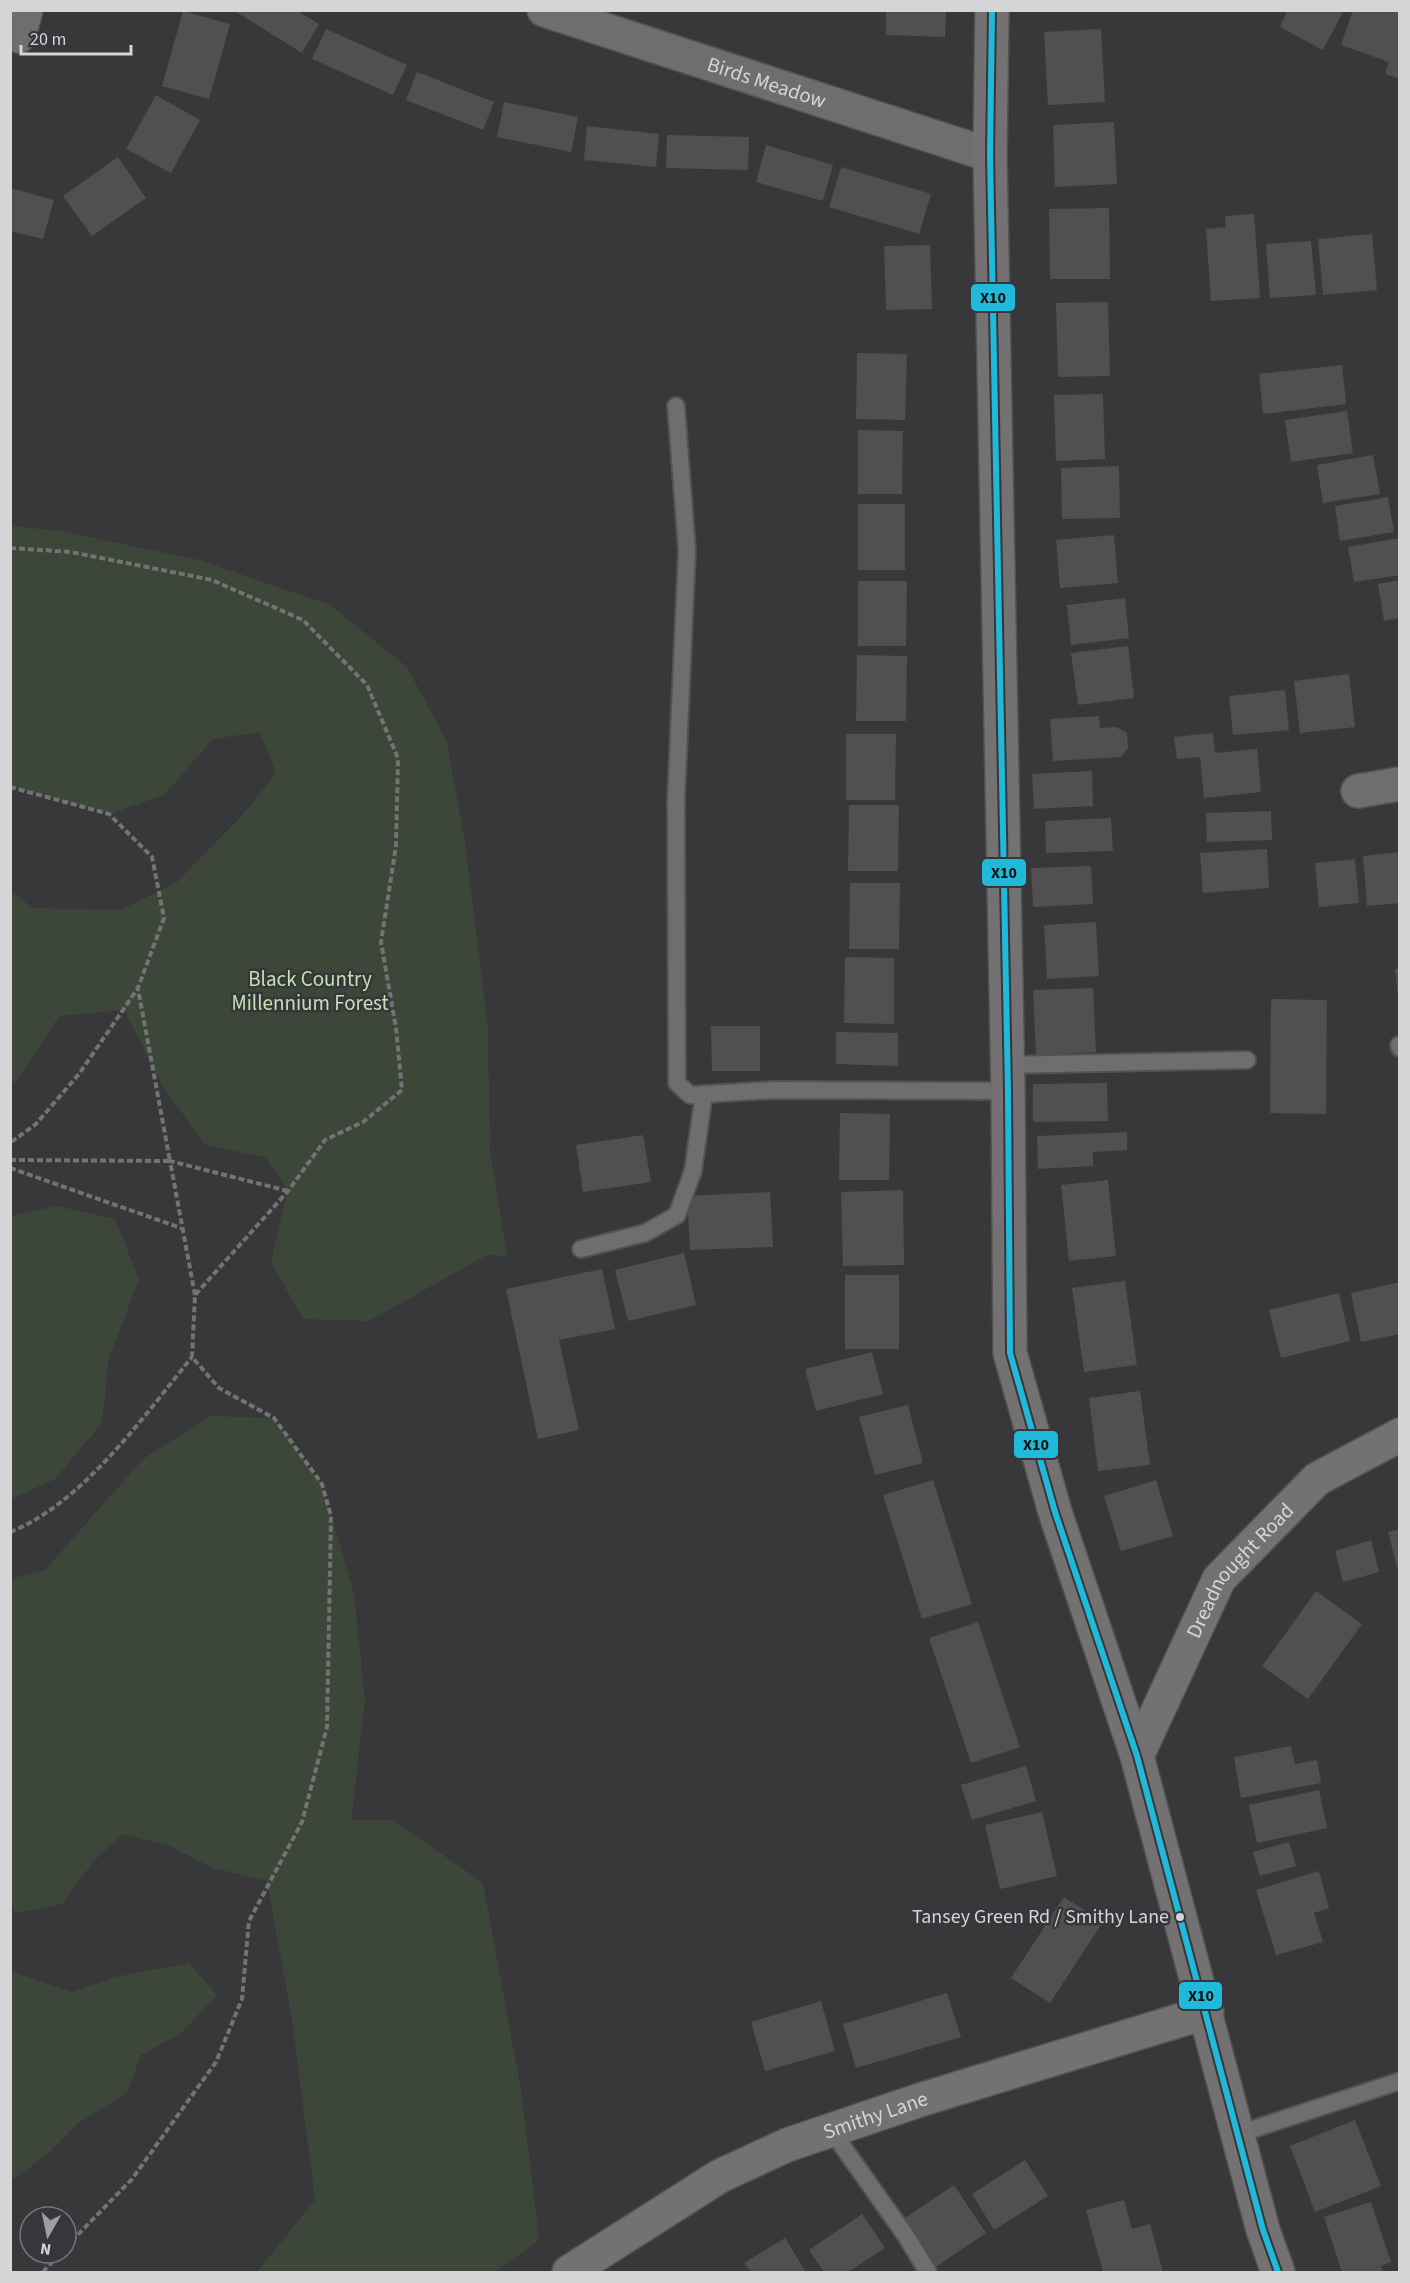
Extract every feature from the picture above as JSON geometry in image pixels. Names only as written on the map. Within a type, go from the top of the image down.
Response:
[{"type":"street","name":"Birds Meadow","points":[[544,10],[990,155]]},
{"type":"street","points":[[992,10],[990,155],[1008,1078],[1010,1353],[1055,1512],[1137,1756],[1207,2012],[1263,2230],[1278,2272]]},
{"type":"street","points":[[1358,791],[1400,784]]},
{"type":"street","name":"Dreadnought Road","points":[[1137,1756],[1219,1579],[1317,1479],[1400,1435]]},
{"type":"street","name":"Smithy Lane","points":[[569,2272],[720,2176],[787,2145],[923,2099],[1207,2012]]},
{"type":"lane","points":[[676,405],[687,550],[676,800],[677,1083],[690,1095],[1008,1078],[1247,1060]]},
{"type":"lane","points":[[581,1249],[645,1233],[678,1215],[693,1172],[704,1094]]},
{"type":"lane","points":[[1238,2134],[1400,2081]]},
{"type":"lane","points":[[831,2130],[906,2236],[928,2272]]},
{"type":"path","points":[[10,548],[71,552],[212,580],[303,620],[367,685],[399,758],[396,846],[381,942],[396,1028],[402,1090],[363,1122],[325,1140],[288,1191],[195,1295]]},
{"type":"path","points":[[10,787],[109,814],[152,857],[164,918],[138,988],[79,1074],[36,1124],[10,1143]]},
{"type":"path","points":[[10,1532],[35,1522],[114,1455],[192,1357],[195,1295],[138,988]]},
{"type":"path","points":[[10,1160],[170,1161],[288,1191]]},
{"type":"path","points":[[10,1168],[182,1228]]},
{"type":"path","points":[[78,2235],[132,2180],[216,2062],[242,1999],[249,1920],[302,1822],[327,1727],[331,1516],[322,1484],[274,1418],[219,1388],[192,1357]]},
{"type":"green space","name":"Black Country Millennium Forest","points":[[11,526],[61,531],[199,560],[330,605],[407,667],[447,742],[465,843],[488,1030],[490,1150],[507,1256],[487,1255],[369,1321],[303,1319],[271,1262],[288,1190],[265,1157],[205,1145],[162,1085],[124,1010],[59,1016],[18,1080],[11,1085],[11,890],[32,908],[120,910],[176,883],[245,812],[276,773],[260,732],[213,739],[164,795],[109,814],[11,787]]},
{"type":"green space","points":[[57,1206],[115,1219],[139,1279],[109,1358],[102,1423],[55,1479],[11,1499],[11,1216]]},
{"type":"green space","points":[[210,1416],[274,1418],[322,1484],[354,1593],[365,1701],[351,1820],[393,1820],[483,1883],[522,2096],[539,2240],[495,2272],[257,2272],[315,2200],[293,2026],[267,1881],[213,1868],[170,1846],[122,1834],[93,1862],[62,1904],[15,1913],[11,1906],[11,1579],[45,1570],[143,1459]]},
{"type":"green space","points":[[189,1963],[217,1995],[180,2034],[141,2055],[127,2093],[78,2123],[47,2154],[15,2179],[11,2177],[11,1971],[71,1992],[115,1977]]},
{"type":"building","points":[[233,10],[296,10],[319,24],[302,53]]},
{"type":"building","points":[[886,10],[946,10],[945,37],[886,35]]},
{"type":"building","points":[[1288,10],[1344,10],[1323,50],[1280,27]]},
{"type":"building","points":[[1353,10],[1400,10],[1400,79],[1385,74],[1389,62],[1341,45]]},
{"type":"building","points":[[183,11],[230,24],[209,99],[162,86]]},
{"type":"building","points":[[326,29],[407,65],[393,95],[312,59]]},
{"type":"building","points":[[1101,29],[1105,102],[1048,105],[1044,32]]},
{"type":"building","points":[[417,72],[494,102],[483,130],[406,100]]},
{"type":"building","points":[[156,95],[200,120],[171,173],[126,149]]},
{"type":"building","points":[[504,102],[578,117],[571,152],[497,137]]},
{"type":"building","points":[[1114,122],[1117,184],[1055,187],[1053,125]]},
{"type":"building","points":[[587,126],[659,134],[656,167],[584,160]]},
{"type":"building","points":[[667,135],[749,137],[748,170],[666,168]]},
{"type":"building","points":[[766,145],[833,165],[823,201],[756,182]]},
{"type":"building","points":[[118,157],[146,198],[92,236],[63,196]]},
{"type":"building","points":[[841,167],[931,194],[919,234],[829,207]]},
{"type":"building","points":[[10,188],[54,200],[43,239],[10,231]]},
{"type":"building","points":[[1109,208],[1110,279],[1050,279],[1049,209]]},
{"type":"building","points":[[1254,214],[1260,298],[1211,301],[1206,229],[1226,227],[1225,216]]},
{"type":"building","points":[[1372,234],[1377,290],[1323,295],[1318,239]]},
{"type":"building","points":[[1311,241],[1316,295],[1270,298],[1266,244]]},
{"type":"building","points":[[930,245],[932,309],[886,310],[884,246]]},
{"type":"building","points":[[1108,302],[1110,376],[1058,377],[1056,303]]},
{"type":"building","points":[[857,353],[907,354],[905,420],[856,419]]},
{"type":"building","points":[[1342,365],[1346,404],[1263,414],[1259,374]]},
{"type":"building","points":[[1103,394],[1105,459],[1056,461],[1054,395]]},
{"type":"building","points":[[1347,411],[1353,453],[1291,462],[1285,420]]},
{"type":"building","points":[[858,430],[903,431],[902,494],[858,494]]},
{"type":"building","points":[[1373,455],[1380,494],[1323,503],[1317,465]]},
{"type":"building","points":[[1119,466],[1120,518],[1062,519],[1061,468]]},
{"type":"building","points":[[1388,497],[1394,532],[1340,541],[1335,506]]},
{"type":"building","points":[[858,504],[905,504],[905,570],[858,570]]},
{"type":"building","points":[[1114,535],[1118,583],[1060,588],[1056,540]]},
{"type":"building","points":[[1400,538],[1400,575],[1354,582],[1348,547]]},
{"type":"building","points":[[1400,580],[1400,618],[1384,621],[1378,584]]},
{"type":"building","points":[[858,581],[907,581],[906,646],[858,646]]},
{"type":"building","points":[[1125,598],[1129,638],[1071,645],[1067,605]]},
{"type":"building","points":[[1128,646],[1134,698],[1078,705],[1071,653]]},
{"type":"building","points":[[857,655],[907,656],[906,721],[856,721]]},
{"type":"building","points":[[1349,674],[1355,727],[1300,733],[1294,681]]},
{"type":"building","points":[[1285,690],[1289,730],[1233,735],[1229,696]]},
{"type":"building","points":[[1099,716],[1100,728],[1116,727],[1127,733],[1128,748],[1121,757],[1053,761],[1050,719]]},
{"type":"building","points":[[1213,733],[1215,753],[1257,749],[1261,792],[1204,798],[1200,757],[1177,759],[1174,737]]},
{"type":"building","points":[[846,734],[896,734],[895,800],[846,800]]},
{"type":"building","points":[[1092,771],[1093,806],[1034,809],[1032,774]]},
{"type":"building","points":[[849,805],[899,805],[898,871],[848,871]]},
{"type":"building","points":[[1271,811],[1272,840],[1207,842],[1206,813]]},
{"type":"building","points":[[1111,818],[1113,851],[1046,853],[1045,821]]},
{"type":"building","points":[[1267,849],[1269,888],[1203,893],[1200,853]]},
{"type":"building","points":[[1399,852],[1400,903],[1367,906],[1363,856]]},
{"type":"building","points":[[1355,859],[1359,903],[1319,907],[1315,863]]},
{"type":"building","points":[[1091,866],[1093,904],[1033,907],[1031,868]]},
{"type":"building","points":[[850,883],[900,883],[899,949],[849,949]]},
{"type":"building","points":[[1096,922],[1099,976],[1047,979],[1044,925]]},
{"type":"building","points":[[845,957],[894,958],[894,1024],[844,1023]]},
{"type":"building","points":[[1395,969],[1400,969],[1400,995],[1398,995]]},
{"type":"building","points":[[1093,988],[1096,1052],[1036,1055],[1033,990]]},
{"type":"building","points":[[1271,999],[1327,1000],[1326,1114],[1270,1113]]},
{"type":"building","points":[[711,1026],[760,1026],[760,1071],[712,1071]]},
{"type":"building","points":[[836,1032],[898,1033],[898,1066],[836,1064]]},
{"type":"building","points":[[1107,1083],[1108,1121],[1033,1122],[1033,1084]]},
{"type":"building","points":[[840,1113],[890,1114],[889,1180],[839,1180]]},
{"type":"building","points":[[1127,1132],[1127,1150],[1093,1152],[1093,1166],[1038,1169],[1037,1136]]},
{"type":"building","points":[[643,1135],[651,1182],[583,1192],[576,1145]]},
{"type":"building","points":[[1108,1180],[1116,1256],[1069,1261],[1061,1185]]},
{"type":"building","points":[[903,1190],[904,1265],[843,1266],[841,1192]]},
{"type":"building","points":[[770,1192],[773,1247],[690,1250],[687,1196]]},
{"type":"building","points":[[684,1253],[696,1305],[628,1321],[615,1270]]},
{"type":"building","points":[[602,1269],[615,1329],[559,1340],[579,1430],[538,1439],[506,1289]]},
{"type":"building","points":[[845,1275],[899,1275],[899,1349],[845,1349]]},
{"type":"building","points":[[1125,1281],[1137,1365],[1084,1372],[1072,1288]]},
{"type":"building","points":[[1400,1282],[1400,1334],[1361,1342],[1351,1293]]},
{"type":"building","points":[[1339,1293],[1350,1341],[1281,1358],[1269,1310]]},
{"type":"building","points":[[872,1352],[883,1394],[816,1411],[805,1369]]},
{"type":"building","points":[[1140,1391],[1150,1465],[1098,1471],[1089,1398]]},
{"type":"building","points":[[908,1405],[923,1463],[875,1475],[859,1417]]},
{"type":"building","points":[[933,1480],[972,1604],[922,1619],[883,1495]]},
{"type":"building","points":[[1156,1480],[1173,1536],[1121,1551],[1104,1496]]},
{"type":"building","points":[[1400,1529],[1400,1575],[1399,1575],[1388,1532]]},
{"type":"building","points":[[1371,1540],[1379,1572],[1343,1582],[1335,1551]]},
{"type":"building","points":[[1316,1591],[1362,1624],[1308,1699],[1262,1666]]},
{"type":"building","points":[[978,1622],[1020,1747],[971,1763],[929,1638]]},
{"type":"building","points":[[1291,1746],[1295,1764],[1317,1760],[1321,1783],[1241,1798],[1234,1757]]},
{"type":"building","points":[[1026,1766],[1036,1801],[972,1820],[961,1785]]},
{"type":"building","points":[[1319,1790],[1327,1828],[1257,1843],[1249,1805]]},
{"type":"building","points":[[1042,1812],[1057,1876],[1000,1889],[985,1825]]},
{"type":"building","points":[[1289,1842],[1296,1866],[1260,1876],[1253,1852]]},
{"type":"building","points":[[1319,1871],[1329,1908],[1314,1913],[1323,1942],[1276,1955],[1256,1890]]},
{"type":"building","points":[[1064,1897],[1103,1922],[1050,2003],[1011,1978]]},
{"type":"building","points":[[947,1993],[961,2037],[856,2068],[843,2024]]},
{"type":"building","points":[[821,2001],[835,2051],[765,2071],[751,2022]]},
{"type":"building","points":[[1355,2120],[1381,2186],[1315,2212],[1290,2146]]},
{"type":"building","points":[[1025,2160],[1048,2196],[994,2230],[972,2194]]},
{"type":"building","points":[[954,2185],[986,2233],[934,2268],[902,2220]]},
{"type":"building","points":[[1124,2200],[1132,2229],[1150,2224],[1163,2272],[1103,2272],[1086,2210]]},
{"type":"building","points":[[1371,2202],[1391,2262],[1381,2266],[1383,2272],[1342,2272],[1324,2217]]},
{"type":"building","points":[[862,2214],[885,2248],[848,2272],[824,2272],[809,2250]]},
{"type":"building","points":[[785,2238],[806,2272],[751,2272],[744,2263]]},
{"type":"transit line","name":"X10","points":[[992,10],[990,155],[1008,1091],[1010,1353],[1055,1512],[1137,1756],[1263,2230],[1278,2272]]},
{"type":"place","name":"Tansey Green Rd / Smithy Lane","points":[[1180,1917]]}]
